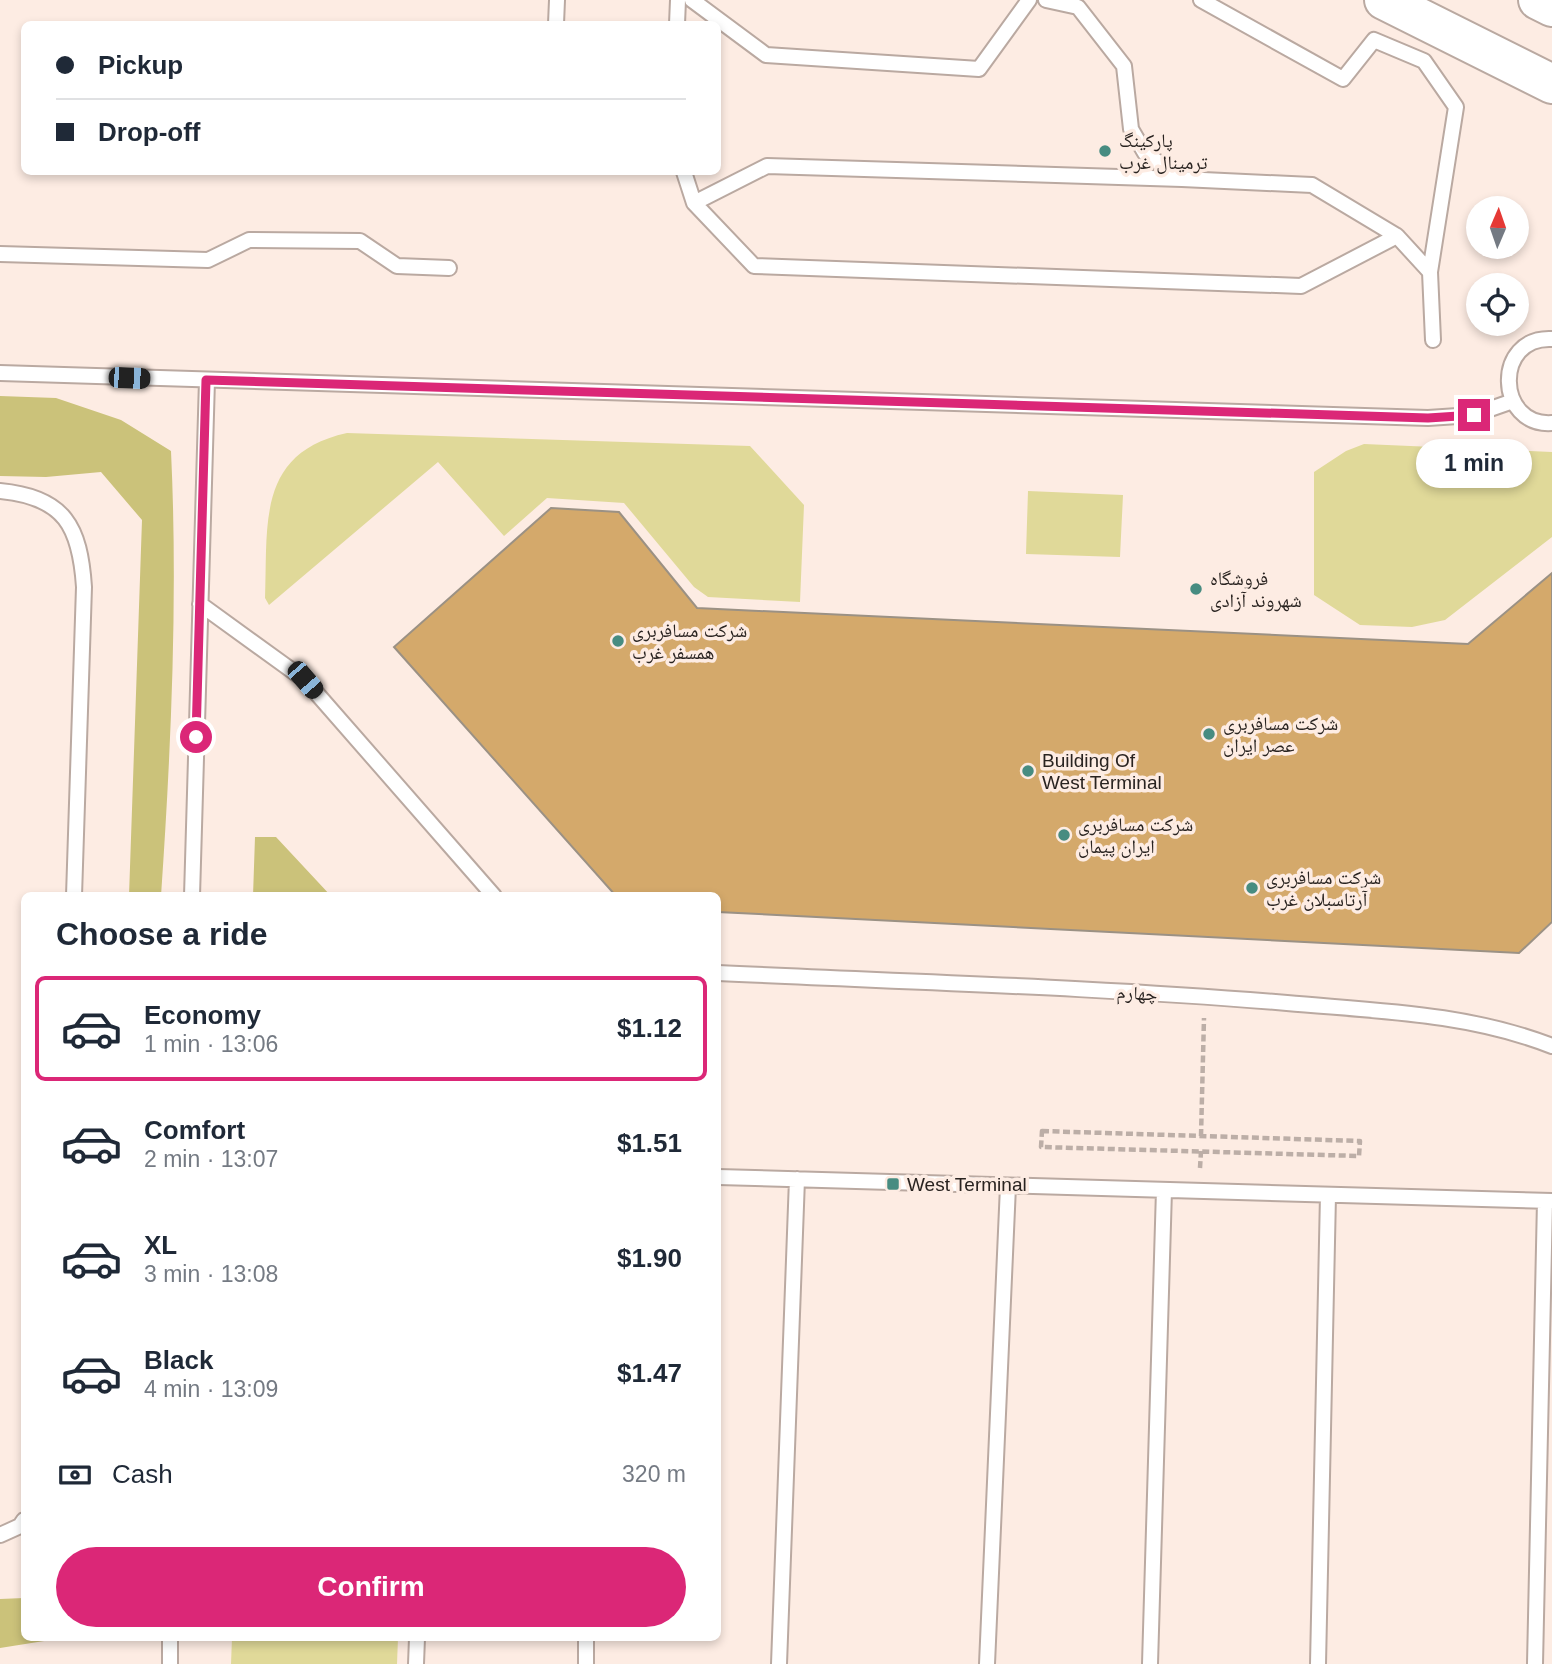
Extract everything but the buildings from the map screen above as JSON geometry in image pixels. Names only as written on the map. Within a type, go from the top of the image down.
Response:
[{"type":"main road","points":[[1384,0],[1552,84]]},
{"type":"main road","points":[[1538,0],[1552,8]]},
{"type":"lane","points":[[555,21],[557,0]]},
{"type":"lane","points":[[677,21],[678,0]]},
{"type":"lane","points":[[692,0],[720,21]]},
{"type":"lane","points":[[721,22],[766,55],[979,69],[1029,0]]},
{"type":"lane","points":[[1046,0],[1077,7],[1124,66],[1131,129],[1144,153],[1182,179]]},
{"type":"lane","points":[[1202,0],[1343,79],[1374,40],[1424,61],[1456,107],[1430,272],[1433,340]]},
{"type":"lane","points":[[694,203],[767,166],[1312,185],[1397,236],[1430,272]]},
{"type":"lane","points":[[685,175],[694,203],[754,266],[1301,286],[1397,236]]},
{"type":"lane","points":[[0,254],[208,260],[249,240],[360,241],[397,266],[449,268]]},
{"type":"lane","points":[[1552,339],[1533,342],[1522,349],[1513,360],[1508,374],[1508,388],[1521,412],[1533,420],[1552,423]]},
{"type":"lane","points":[[0,373],[1428,418],[1474,415],[1513,401]]},
{"type":"lane","points":[[192,892],[206,380]]},
{"type":"lane","points":[[0,491],[22,493],[54,507],[74,530],[82,558],[84,587],[74,892]]},
{"type":"lane","points":[[200,604],[305,680],[490,892]]},
{"type":"lane","name":"چهارم","points":[[721,973],[1205,996],[1437,1017],[1517,1032],[1552,1046]]},
{"type":"lane","points":[[721,1177],[1548,1201],[1535,1664]]},
{"type":"lane","points":[[779,1664],[797,1179]]},
{"type":"lane","points":[[987,1664],[1008,1186]]},
{"type":"lane","points":[[1150,1664],[1164,1190]]},
{"type":"lane","points":[[1318,1664],[1328,1195]]},
{"type":"lane","points":[[0,1535],[21,1524]]},
{"type":"lane","points":[[170,1641],[170,1664]]},
{"type":"lane","points":[[416,1664],[417,1641]]},
{"type":"lane","points":[[586,1641],[586,1664]]},
{"type":"path","points":[[1201,1136],[1205,996]]},
{"type":"path","points":[[1042,1131],[1201,1136],[1360,1140],[1359,1156],[1041,1147],[1042,1131]]},
{"type":"shaded area","points":[[0,396],[56,398],[121,420],[171,451],[174,562],[172,674],[161,892],[129,892],[142,520],[101,472],[46,477],[0,476]]},
{"type":"shaded area","points":[[347,433],[750,446],[804,505],[800,602],[708,597],[694,587],[624,503],[547,498],[504,536],[438,462],[269,605],[265,598],[268,519],[273,496],[282,475],[296,457],[317,443]]},
{"type":"shaded area","points":[[1364,444],[1552,452],[1552,537],[1445,620],[1412,627],[1360,625],[1314,595],[1314,472],[1346,451]]},
{"type":"shaded area","points":[[1028,491],[1123,495],[1120,557],[1026,554]]},
{"type":"shaded area","points":[[255,837],[276,837],[327,892],[253,892]]},
{"type":"shaded area","points":[[21,1598],[21,1641],[44,1641],[0,1648],[0,1599]]},
{"type":"shaded area","points":[[232,1641],[398,1641],[397,1664],[231,1664]]},
{"type":"place","name":"پارکینگ ترمینال غرب","points":[[1105,151]]},
{"type":"place","name":"فروشگاه شهروند آزادی","points":[[1196,589]]},
{"type":"place","name":"شرکت مسافربری همسفر غرب","points":[[618,641]]},
{"type":"place","name":"شرکت مسافربری عصر ایران","points":[[1209,734]]},
{"type":"place","name":"Building Of West Terminal","points":[[1028,771]]},
{"type":"place","name":"شرکت مسافربری ایران پیمان","points":[[1064,835]]},
{"type":"place","name":"شرکت مسافربری آرتاسبلان غرب","points":[[1252,888]]},
{"type":"place","name":"West Terminal","points":[[893,1184]]},
{"type":"route","points":[[196,737],[206,380],[1428,418],[1474,415]]}]
